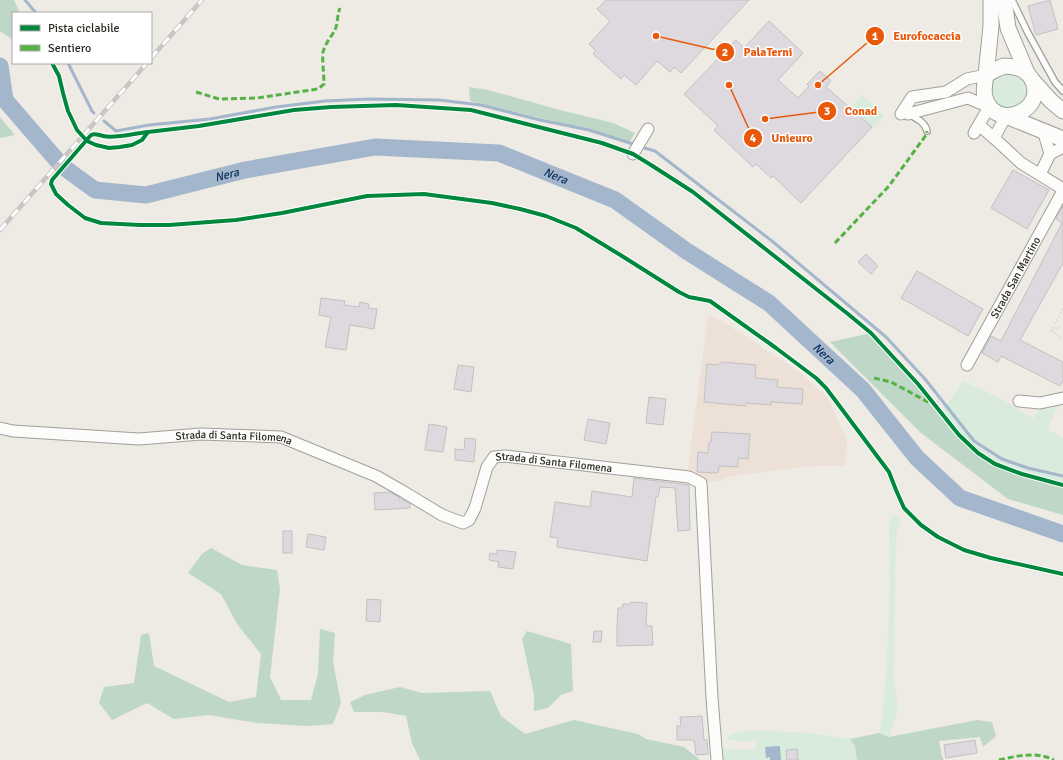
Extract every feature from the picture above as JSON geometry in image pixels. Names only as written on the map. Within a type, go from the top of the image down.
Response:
[{"type":"main road","points":[[991,0],[991,26],[984,89],[989,107],[999,114],[1063,139]]},
{"type":"main road","points":[[1004,0],[1008,28],[1035,90],[1034,98],[1030,106],[1019,114],[1006,116]]},
{"type":"main road","points":[[986,76],[1004,66],[1020,68],[1063,112]]},
{"type":"street","points":[[905,114],[912,97],[946,92],[967,78],[986,76]]},
{"type":"street","points":[[905,114],[968,98],[989,107]]},
{"type":"street","name":"Strada San Martino","points":[[967,365],[1063,190],[1021,163],[994,138],[977,129],[989,107]]},
{"type":"street","points":[[994,138],[1006,116]]},
{"type":"street","points":[[633,154],[648,129]]},
{"type":"street","points":[[1043,130],[1050,154]]},
{"type":"street","points":[[1040,174],[1050,154],[1063,147]]},
{"type":"street","points":[[1019,401],[1040,403],[1063,398]]},
{"type":"street","name":"Strada di Santa Filomena","points":[[0,428],[13,431],[139,439],[201,434],[281,437],[376,476],[442,515],[463,523],[469,520],[475,508],[487,467],[494,457],[505,456],[689,477],[701,483],[712,698],[717,760]]},
{"type":"lane","points":[[1012,0],[1055,82],[1063,91]]},
{"type":"lane","points":[[905,114],[921,121],[926,126],[927,131]]},
{"type":"path","points":[[1051,331],[1063,309]]},
{"type":"path","points":[[1051,331],[1063,325]]},
{"type":"path","points":[[1051,331],[1063,338]]},
{"type":"path","points":[[936,403],[947,389]]},
{"type":"path","points":[[931,400],[936,403],[939,410]]},
{"type":"shaded area","points":[[708,315],[722,321],[802,374],[828,398],[847,440],[845,466],[811,466],[731,476],[720,481],[710,482],[688,469]]},
{"type":"green space","points":[[0,0],[14,0],[20,12],[12,12],[12,39],[0,31]]},
{"type":"green space","points":[[1009,68],[1031,84],[1026,104],[1006,111],[994,104],[989,84],[992,78]]},
{"type":"green space","points":[[469,87],[488,90],[613,123],[635,133],[629,143],[569,125],[470,101]]},
{"type":"green space","points":[[862,95],[884,116],[873,128],[851,108]]},
{"type":"green space","points":[[0,117],[15,135],[0,138]]},
{"type":"green space","points":[[871,333],[946,419],[995,464],[1063,482],[1063,515],[1008,499],[921,433],[830,342]]},
{"type":"green space","points":[[963,381],[1003,400],[1033,419],[1041,407],[1049,409],[1054,395],[1063,393],[1047,430],[1063,437],[1063,482],[995,464],[946,419],[944,408]]},
{"type":"green space","points":[[894,514],[899,519],[901,526],[897,529],[895,565],[894,681],[898,710],[889,737],[879,733],[886,676],[890,593],[889,524]]},
{"type":"green space","points":[[211,548],[242,565],[277,570],[280,589],[270,677],[281,700],[311,700],[318,674],[320,629],[335,633],[333,662],[341,703],[333,724],[307,726],[258,723],[208,715],[174,719],[147,703],[112,720],[99,703],[104,687],[134,683],[141,635],[149,633],[154,666],[229,702],[256,697],[261,654],[237,624],[221,594],[188,573],[202,554]]},
{"type":"green space","points":[[527,631],[571,644],[573,691],[561,695],[548,708],[534,711],[534,695],[522,639]]},
{"type":"green space","points":[[400,687],[422,693],[490,691],[501,716],[525,734],[574,720],[638,734],[646,739],[684,747],[700,760],[420,760],[412,743],[406,716],[383,712],[354,712],[350,702],[365,695]]},
{"type":"green space","points":[[977,720],[992,722],[996,736],[983,747],[980,737],[939,741],[944,760],[857,760],[855,746],[850,739],[879,733],[889,737]]},
{"type":"green space","points":[[753,730],[809,733],[850,739],[855,746],[857,760],[722,760],[721,749],[756,750],[756,741],[726,740],[731,734]]},
{"type":"water","points":[[780,746],[781,760],[770,760],[770,757],[766,758],[765,747]]},
{"type":"building","points":[[606,0],[749,0],[681,73],[674,67],[670,72],[657,61],[636,85],[624,75],[621,79],[593,54],[596,51],[589,44],[610,21],[597,9]]},
{"type":"building","points":[[1050,0],[1058,29],[1036,35],[1028,6]]},
{"type":"building","points":[[769,21],[803,53],[778,80],[798,98],[809,86],[807,84],[820,71],[831,81],[826,87],[872,127],[801,203],[773,176],[771,178],[756,164],[753,167],[714,130],[718,126],[684,94],[736,40],[744,48]]},
{"type":"building","points":[[1013,170],[1049,190],[1027,229],[991,208]]},
{"type":"building","points":[[1063,205],[1063,263],[1020,340],[1063,362],[1063,381],[1060,386],[1001,356],[998,362],[982,353],[991,336],[1001,341],[1062,223],[1056,219]]},
{"type":"building","points":[[866,254],[878,266],[871,274],[858,262]]},
{"type":"building","points":[[917,271],[983,309],[968,336],[901,298]]},
{"type":"building","points":[[321,298],[345,301],[344,305],[359,307],[360,302],[369,304],[368,308],[377,309],[374,329],[350,325],[346,350],[325,347],[331,317],[319,315]]},
{"type":"building","points":[[723,362],[756,365],[755,378],[778,380],[777,387],[803,389],[802,404],[771,402],[771,405],[746,403],[746,406],[704,402],[707,364],[717,365]]},
{"type":"building","points":[[458,365],[474,367],[471,392],[454,389]]},
{"type":"building","points":[[649,397],[666,399],[663,425],[646,423]]},
{"type":"building","points":[[588,419],[610,423],[606,444],[584,440]]},
{"type":"building","points":[[429,424],[447,427],[443,452],[425,450]]},
{"type":"building","points":[[712,432],[750,434],[748,459],[738,458],[738,467],[719,466],[718,473],[697,472],[698,452],[708,453]]},
{"type":"building","points":[[465,438],[476,439],[474,462],[455,460],[455,449],[464,450]]},
{"type":"building","points":[[634,478],[689,485],[690,530],[678,531],[675,488],[660,487],[658,497],[656,497],[647,561],[557,547],[558,538],[550,537],[555,502],[590,507],[592,491],[632,497]]},
{"type":"building","points":[[390,492],[399,497],[399,499],[402,499],[410,504],[410,508],[375,510],[374,493]]},
{"type":"building","points":[[283,531],[292,531],[292,553],[283,553]]},
{"type":"building","points":[[308,534],[326,537],[324,550],[306,547]]},
{"type":"building","points":[[497,550],[516,552],[513,569],[498,567],[499,562],[489,560],[490,553],[497,554]]},
{"type":"building","points":[[367,599],[381,600],[380,622],[366,621]]},
{"type":"building","points":[[631,602],[647,603],[646,626],[652,626],[653,645],[617,646],[618,608],[622,608],[623,604],[631,604]]},
{"type":"building","points":[[594,631],[602,631],[601,642],[593,642]]},
{"type":"building","points":[[702,716],[704,740],[707,740],[708,754],[696,755],[694,740],[677,740],[677,726],[681,726],[680,717]]},
{"type":"building","points":[[975,740],[977,753],[946,758],[944,745]]},
{"type":"building","points":[[797,749],[798,760],[787,760],[786,750]]},
{"type":"waterway","points":[[25,0],[35,12]]},
{"type":"waterway","points":[[68,64],[94,113]]},
{"type":"waterway","name":"Nera","points":[[0,66],[5,100],[62,166],[95,190],[146,195],[245,170],[375,147],[499,153],[615,200],[685,250],[769,303],[863,390],[917,458],[960,498],[1063,534]]},
{"type":"waterway","points":[[104,121],[116,131],[149,125],[210,119],[276,107],[325,101],[369,99],[439,100],[481,105],[540,120],[589,130],[636,145]]},
{"type":"waterway","points":[[641,147],[655,151],[772,241],[886,337],[925,379],[974,441],[1002,459],[1028,468],[1063,476]]},
{"type":"railway","points":[[152,57],[202,0]]},
{"type":"railway","points":[[0,230],[146,64]]},
{"type":"marked path","points":[[196,92],[219,99],[257,98],[318,89],[324,84],[323,52],[337,25],[340,8]]},
{"type":"marked path","points":[[835,243],[889,186],[926,135],[927,131]]},
{"type":"marked path","points":[[874,378],[891,382],[930,403]]},
{"type":"marked path","points":[[999,760],[1026,755],[1047,757],[1054,760]]},
{"type":"cycle path","points":[[53,64],[59,76],[68,111],[77,130],[87,141],[109,148],[132,145],[142,140],[148,132],[199,126],[294,110],[396,105],[471,110],[602,143],[633,154],[693,192],[871,333],[918,384],[959,435],[978,453],[995,464],[1022,474],[1063,485]]},
{"type":"cycle path","points":[[148,132],[113,137],[96,134],[91,135],[52,180],[51,184],[56,194],[85,218],[101,223],[140,225],[169,225],[236,220],[282,213],[367,196],[424,194],[492,203],[546,216],[576,228],[679,292],[689,297],[710,301],[816,378],[826,388],[889,472],[904,508],[921,525],[938,537],[964,550],[991,558],[1063,574]]},
{"type":"place","name":"PalaTerni","points":[[656,36]]},
{"type":"place","name":"Unieuro","points":[[729,85]]},
{"type":"place","name":"Eurofocaccia","points":[[818,85]]},
{"type":"place","name":"Conad","points":[[765,119]]}]
